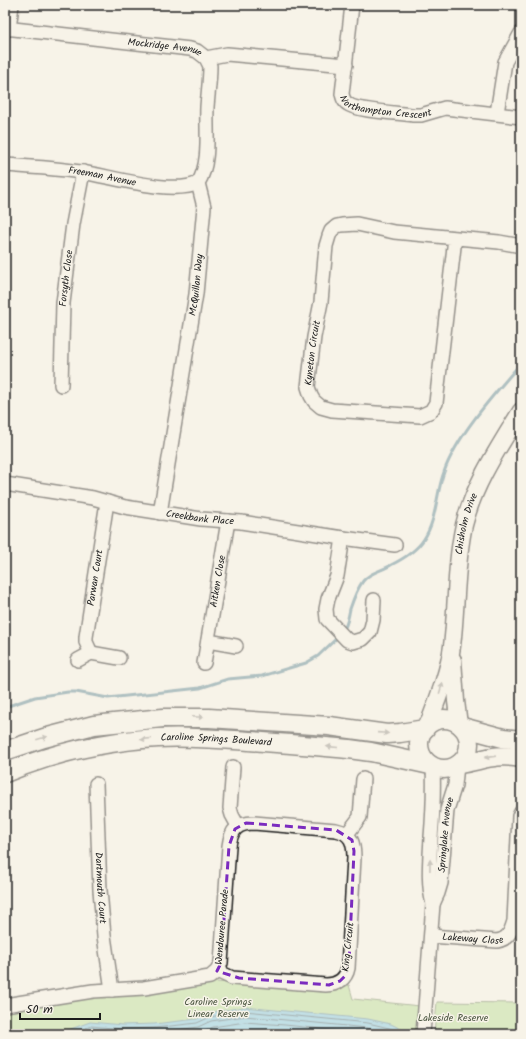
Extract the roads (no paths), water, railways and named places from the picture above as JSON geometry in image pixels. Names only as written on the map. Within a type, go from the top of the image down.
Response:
[{"type":"main road","name":"Caroline Springs Boulevard","points":[[5,751],[44,738],[94,726],[163,718],[209,718],[284,723],[335,727],[387,734],[400,733],[427,727]]},
{"type":"main road","points":[[521,740],[503,738],[460,726],[452,721],[444,720],[435,721],[427,727],[419,741],[425,760],[431,765],[445,769],[458,764],[493,756],[521,758]]},
{"type":"main road","points":[[458,764],[467,753],[468,746],[468,739],[460,726]]},
{"type":"main road","name":"Caroline Springs Boulevard","points":[[5,772],[32,762],[83,749],[134,740],[181,737],[349,749],[371,752],[431,765]]},
{"type":"street","points":[[7,29],[12,5]]},
{"type":"street","name":"Northampton Crescent","points":[[352,5],[343,96],[345,102],[354,108],[413,115],[421,115],[444,108],[521,116]]},
{"type":"street","name":"Mockridge Avenue","points":[[7,29],[190,50],[196,51],[206,58],[227,54],[346,66]]},
{"type":"street","points":[[497,113],[505,62],[521,33]]},
{"type":"street","points":[[198,183],[205,168],[210,66],[206,58]]},
{"type":"street","name":"Freeman Avenue","points":[[5,165],[82,172],[140,184],[187,187],[198,183]]},
{"type":"street","name":"Forsyth Close","points":[[61,385],[63,303],[73,224],[82,172]]},
{"type":"street","name":"McQuillan Way","points":[[160,513],[196,294],[204,207],[198,183]]},
{"type":"street","name":"Kyneton Circuit","points":[[455,238],[436,403],[431,411],[420,416],[332,410],[318,405],[311,396],[309,384],[314,337],[321,302],[326,246],[331,231],[337,226],[351,224],[394,232],[455,238],[514,244],[521,246]]},
{"type":"street","name":"Chisholm Drive","points":[[427,727],[438,699],[452,648],[459,553],[468,512],[479,484],[521,411]]},
{"type":"street","name":"Creekbank Place","points":[[5,484],[74,495],[125,507],[160,513],[214,521],[241,522],[395,545]]},
{"type":"street","name":"Parwan Court","points":[[91,653],[86,642],[86,637],[107,502]]},
{"type":"street","name":"Aitken Close","points":[[204,663],[228,521]]},
{"type":"street","points":[[343,538],[337,576],[327,604],[327,619],[329,623],[347,640],[353,642],[363,639],[370,632],[373,620],[374,600]]},
{"type":"street","points":[[208,641],[236,646]]},
{"type":"street","name":"Chisholm Drive","points":[[452,648],[456,701],[460,726]]},
{"type":"street","points":[[78,660],[91,653],[119,658]]},
{"type":"street","name":"Springlake Avenue","points":[[433,904],[441,883],[447,810],[458,764]]},
{"type":"street","name":"Springlake Avenue","points":[[423,1034],[433,904],[430,888],[434,794],[431,765]]},
{"type":"street","points":[[232,767],[230,808],[232,816],[238,826],[246,823],[261,824],[336,830],[347,834],[360,817],[364,779]]},
{"type":"street","name":"Dartmouth Court","points":[[96,784],[100,890],[104,936],[112,990]]},
{"type":"street","name":"Lakeway Close","points":[[431,936],[497,941],[510,934],[514,921],[519,816],[521,812]]},
{"type":"street","name":"Wendouree Parade","points":[[5,1005],[92,991],[144,988],[208,978],[217,971],[221,963],[230,839],[233,831],[238,826]]},
{"type":"street","name":"King Circuit","points":[[217,971],[232,978],[326,985],[334,984],[343,979],[347,972],[349,962],[354,851],[353,843],[347,834]]},
{"type":"water","points":[[244,1007],[368,1019],[391,1024],[403,1030],[403,1034],[57,1034],[90,1022],[123,1025],[154,1024],[197,1019],[208,1013]]},
{"type":"waterway","points":[[342,632],[347,624],[354,598],[363,581],[369,576],[405,557],[418,547],[424,539],[434,515],[441,480],[450,458],[467,429],[521,363]]},
{"type":"waterway","points":[[5,707],[35,697],[68,692],[108,698],[200,688],[228,679],[262,676],[306,663],[318,656],[339,636]]},
{"type":"park label","name":"Caroline Springs Linear Reserve","points":[[218,1008]]},
{"type":"park label","name":"Lakeside Reserve","points":[[453,1018]]}]
